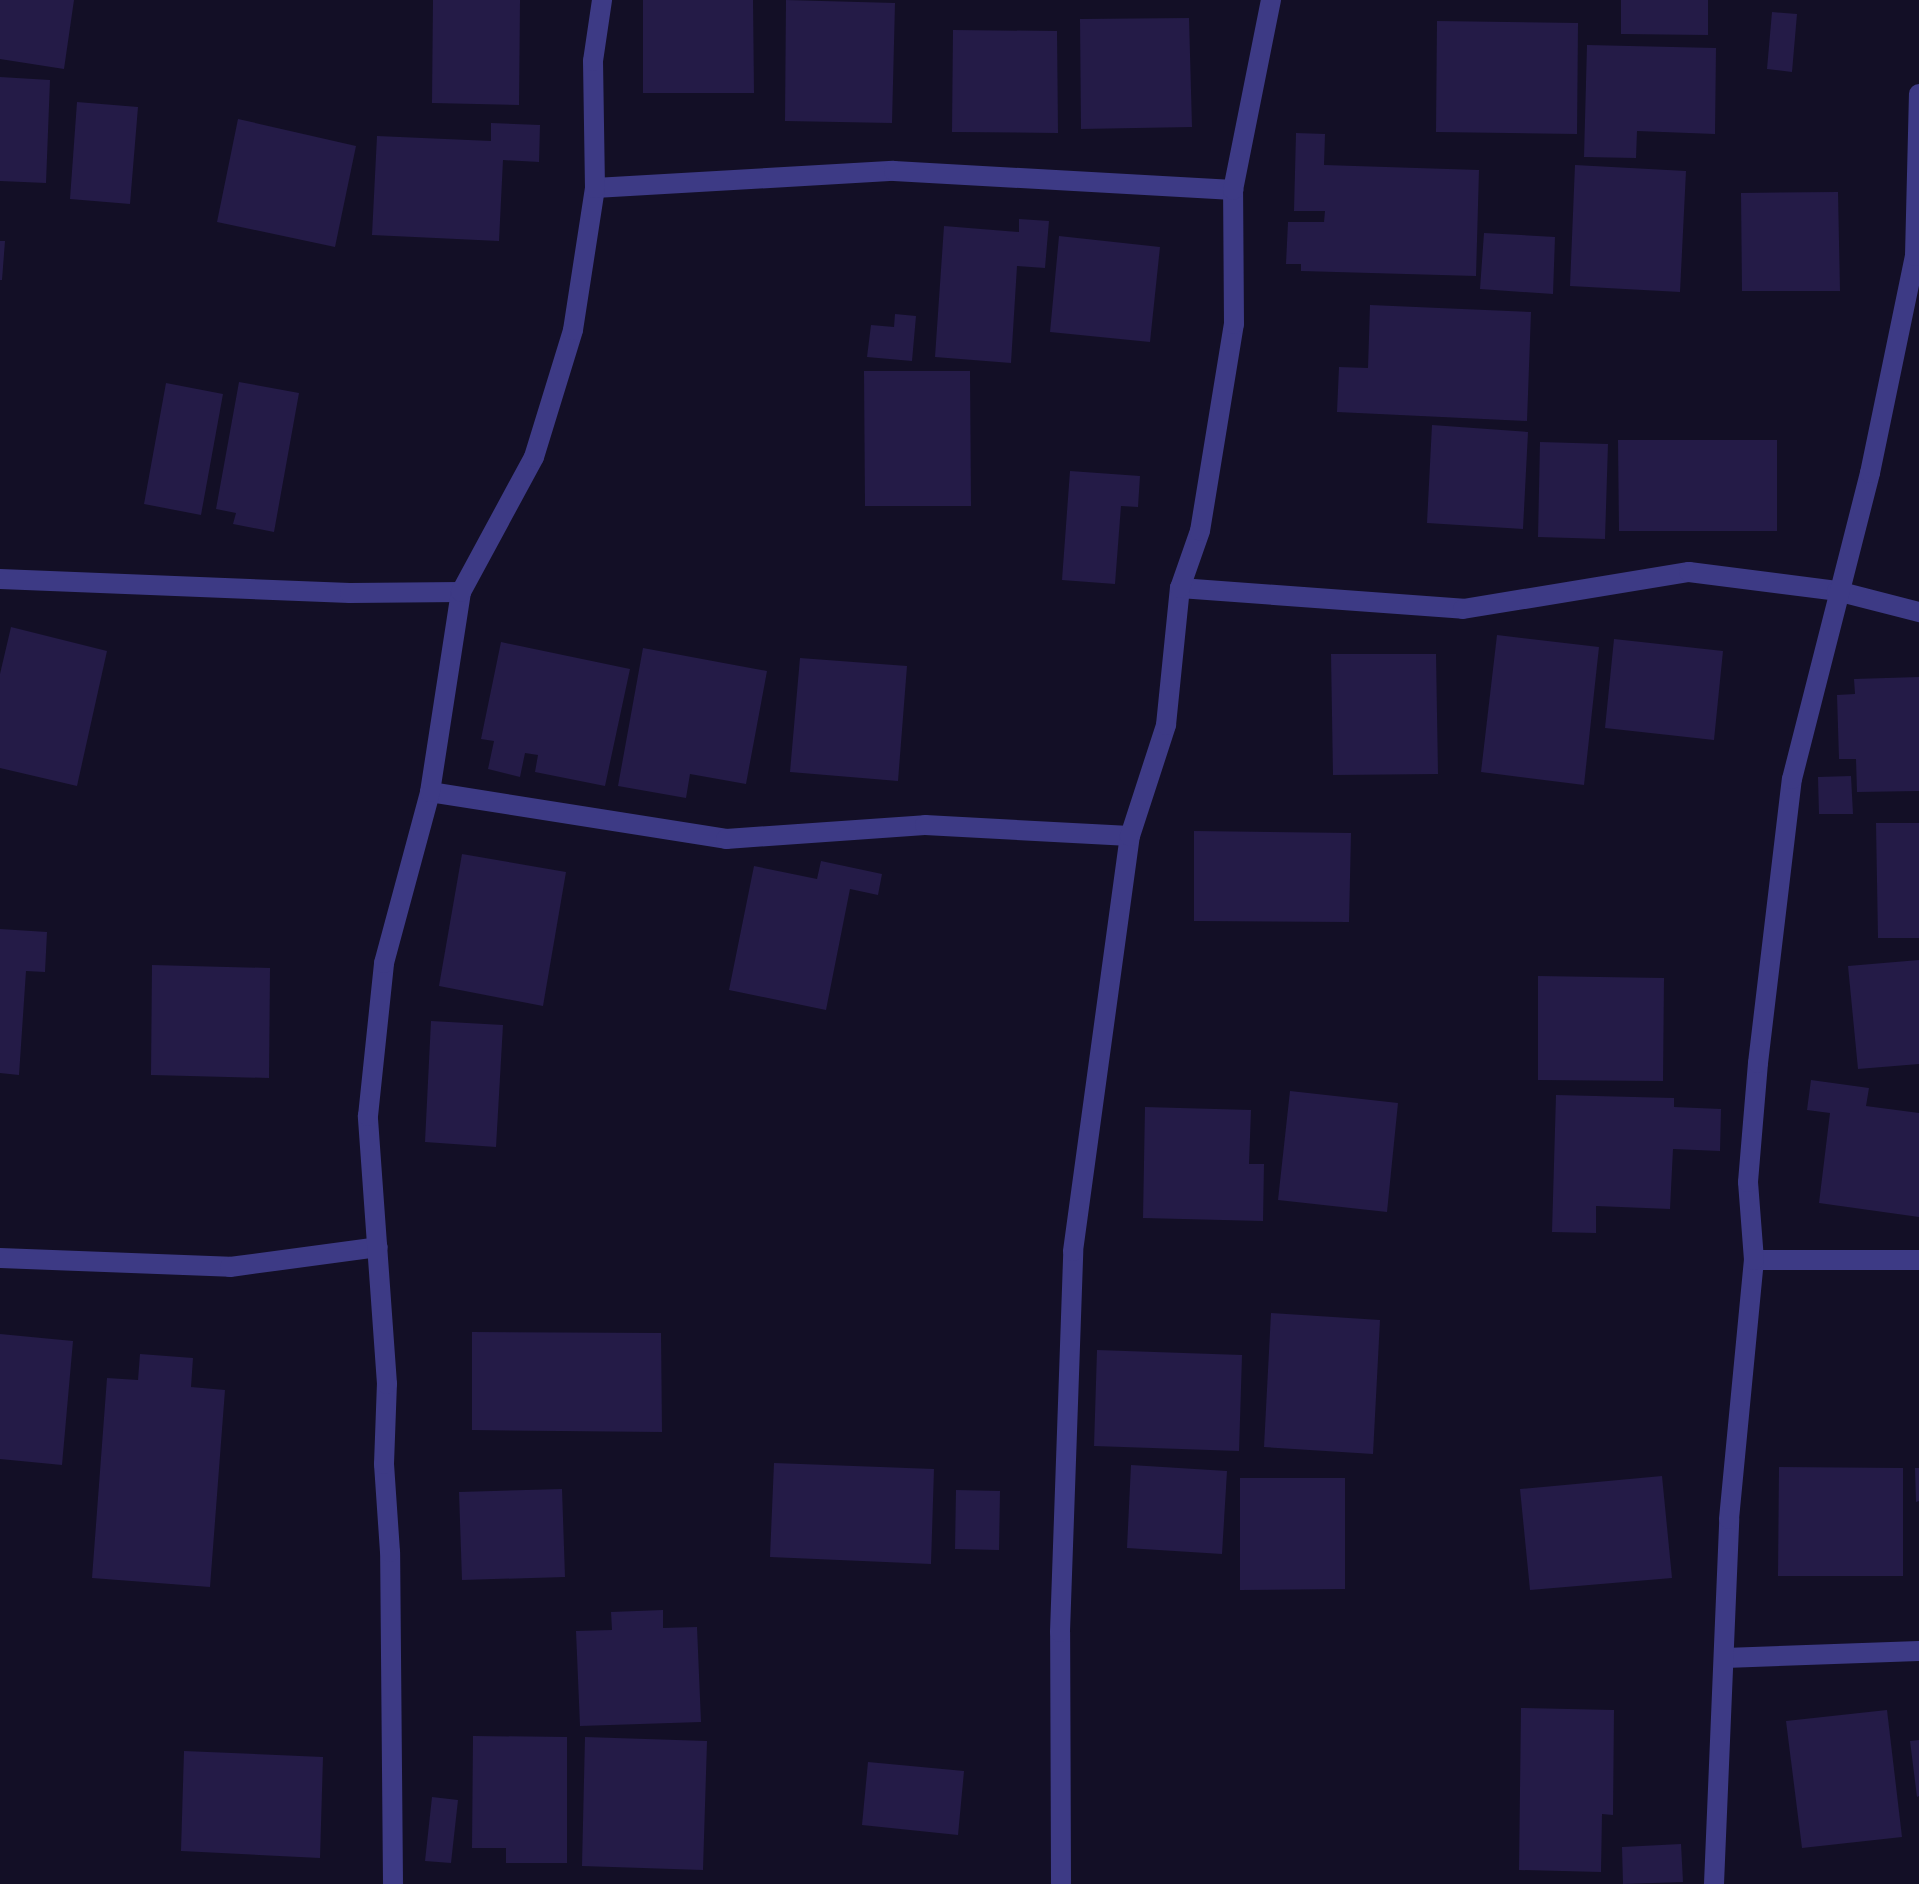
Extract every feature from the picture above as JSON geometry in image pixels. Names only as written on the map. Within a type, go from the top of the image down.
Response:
[{"type":"street","points":[[393,1884],[390,1552],[384,1464],[387,1384],[368,1116],[384,963],[430,792],[461,592],[534,457],[573,330],[595,188],[593,61],[602,0]]},
{"type":"street","points":[[1061,1884],[1060,1632],[1073,1251],[1130,836],[1166,725],[1180,588],[1200,531],[1234,324],[1233,190],[1271,0]]},
{"type":"street","points":[[1714,1884],[1729,1519],[1754,1260],[1748,1182],[1792,779],[1837,591],[1870,473],[1915,256],[1919,94]]},
{"type":"street","points":[[595,188],[894,171],[1233,190]]},
{"type":"street","points":[[1180,588],[1463,609],[1689,572],[1837,591],[1919,612]]},
{"type":"street","points":[[0,579],[350,593],[461,592]]},
{"type":"street","points":[[430,792],[726,839],[925,825],[1130,836]]},
{"type":"street","points":[[0,1258],[230,1267],[378,1247]]},
{"type":"street","points":[[1754,1260],[1919,1260]]},
{"type":"street","points":[[1725,1658],[1919,1651]]},
{"type":"building","points":[[0,0],[74,0],[64,69],[0,59]]},
{"type":"building","points":[[433,0],[520,0],[519,105],[432,103]]},
{"type":"building","points":[[643,0],[753,0],[754,93],[643,93]]},
{"type":"building","points":[[786,0],[895,3],[892,123],[785,121]]},
{"type":"building","points":[[1621,0],[1708,0],[1708,35],[1621,34]]},
{"type":"building","points":[[1772,12],[1797,14],[1792,72],[1767,69]]},
{"type":"building","points":[[1189,18],[1192,127],[1081,129],[1080,19]]},
{"type":"building","points":[[1437,21],[1578,23],[1577,134],[1436,132]]},
{"type":"building","points":[[953,30],[1057,31],[1058,133],[952,132]]},
{"type":"building","points":[[1587,45],[1716,48],[1715,134],[1637,131],[1636,158],[1584,157]]},
{"type":"building","points":[[0,77],[50,80],[46,183],[0,181]]},
{"type":"building","points":[[77,102],[138,107],[130,204],[70,199]]},
{"type":"building","points":[[238,119],[356,146],[335,247],[217,222]]},
{"type":"building","points":[[491,123],[540,125],[539,162],[503,160],[499,241],[372,235],[377,136],[491,141]]},
{"type":"building","points":[[1296,133],[1325,134],[1324,165],[1479,170],[1476,276],[1301,271],[1301,264],[1286,264],[1288,222],[1324,222],[1325,211],[1294,211]]},
{"type":"building","points":[[1575,165],[1686,171],[1680,292],[1570,286]]},
{"type":"building","points":[[1838,192],[1840,291],[1742,291],[1741,193]]},
{"type":"building","points":[[1019,219],[1049,221],[1045,268],[1017,266],[1011,363],[935,357],[944,226],[1019,232]]},
{"type":"building","points":[[1484,233],[1555,237],[1553,294],[1480,289]]},
{"type":"building","points":[[1059,236],[1160,247],[1150,342],[1050,332]]},
{"type":"building","points":[[0,241],[5,241],[2,280],[0,280]]},
{"type":"building","points":[[1370,305],[1531,312],[1527,421],[1337,412],[1339,367],[1368,368]]},
{"type":"building","points":[[895,314],[916,316],[912,361],[867,357],[871,325],[894,327]]},
{"type":"building","points":[[864,371],[970,371],[971,506],[865,506]]},
{"type":"building","points":[[239,382],[299,393],[274,532],[233,524],[236,513],[216,509]]},
{"type":"building","points":[[166,383],[223,394],[201,515],[144,504]]},
{"type":"building","points":[[1432,425],[1528,432],[1523,529],[1427,523]]},
{"type":"building","points":[[1618,440],[1777,440],[1777,531],[1619,531]]},
{"type":"building","points":[[1540,442],[1608,444],[1605,539],[1538,537]]},
{"type":"building","points":[[1070,471],[1140,476],[1138,507],[1121,506],[1115,584],[1062,580]]},
{"type":"building","points":[[11,627],[107,651],[77,786],[0,768],[0,674]]},
{"type":"building","points":[[1497,635],[1599,647],[1584,785],[1481,772]]},
{"type":"building","points":[[1614,639],[1723,651],[1714,740],[1605,728]]},
{"type":"building","points":[[501,642],[630,669],[605,786],[535,772],[538,755],[525,753],[520,777],[488,769],[494,741],[481,739]]},
{"type":"building","points":[[643,648],[767,671],[746,784],[690,774],[686,798],[618,786]]},
{"type":"building","points":[[1331,654],[1436,654],[1438,774],[1333,775]]},
{"type":"building","points":[[800,658],[907,666],[898,781],[790,772]]},
{"type":"building","points":[[1919,677],[1919,791],[1857,792],[1856,759],[1839,759],[1837,695],[1855,694],[1854,679]]},
{"type":"building","points":[[1851,776],[1853,814],[1819,814],[1818,777]]},
{"type":"building","points":[[1876,823],[1919,823],[1919,938],[1878,938]]},
{"type":"building","points":[[1194,831],[1351,833],[1349,922],[1194,921]]},
{"type":"building","points":[[462,854],[566,872],[543,1006],[439,986]]},
{"type":"building","points":[[821,861],[882,874],[878,895],[850,889],[826,1010],[729,990],[754,866],[817,879]]},
{"type":"building","points":[[0,929],[47,932],[45,972],[26,971],[19,1075],[0,1073]]},
{"type":"building","points":[[1919,960],[1919,1064],[1858,1069],[1848,966]]},
{"type":"building","points":[[152,965],[270,968],[269,1078],[151,1075]]},
{"type":"building","points":[[1538,976],[1664,978],[1663,1081],[1538,1080]]},
{"type":"building","points":[[431,1021],[503,1025],[496,1147],[425,1142]]},
{"type":"building","points":[[1811,1080],[1869,1088],[1866,1106],[1919,1113],[1919,1217],[1819,1203],[1830,1113],[1807,1110]]},
{"type":"building","points":[[1290,1091],[1398,1103],[1387,1212],[1278,1200]]},
{"type":"building","points":[[1556,1095],[1674,1098],[1674,1107],[1721,1109],[1720,1151],[1673,1149],[1670,1209],[1596,1206],[1596,1233],[1552,1232]]},
{"type":"building","points":[[1145,1107],[1251,1110],[1249,1164],[1264,1164],[1263,1221],[1143,1218]]},
{"type":"building","points":[[1271,1313],[1380,1320],[1373,1454],[1264,1447]]},
{"type":"building","points":[[472,1332],[661,1333],[662,1432],[472,1430]]},
{"type":"building","points":[[0,1334],[73,1341],[62,1465],[0,1459]]},
{"type":"building","points":[[1097,1350],[1242,1355],[1239,1451],[1094,1446]]},
{"type":"building","points":[[140,1354],[193,1358],[191,1387],[225,1390],[210,1587],[92,1578],[107,1378],[138,1380]]},
{"type":"building","points":[[774,1463],[934,1469],[931,1564],[770,1557]]},
{"type":"building","points":[[1131,1465],[1227,1471],[1222,1554],[1127,1548]]},
{"type":"building","points":[[1779,1467],[1903,1468],[1903,1576],[1778,1576]]},
{"type":"building","points":[[1915,1468],[1919,1468],[1919,1501],[1916,1502]]},
{"type":"building","points":[[1662,1476],[1672,1578],[1530,1590],[1520,1489]]},
{"type":"building","points":[[1240,1478],[1345,1478],[1345,1589],[1240,1590]]},
{"type":"building","points":[[562,1489],[565,1577],[462,1580],[459,1492]]},
{"type":"building","points":[[956,1490],[1000,1491],[999,1550],[955,1549]]},
{"type":"building","points":[[663,1610],[663,1628],[697,1627],[701,1722],[580,1726],[576,1631],[612,1630],[611,1612]]},
{"type":"building","points":[[1521,1708],[1614,1710],[1613,1815],[1602,1814],[1601,1872],[1519,1870]]},
{"type":"building","points":[[1887,1710],[1902,1837],[1802,1848],[1786,1721]]},
{"type":"building","points":[[473,1736],[567,1737],[567,1863],[506,1863],[506,1848],[472,1848]]},
{"type":"building","points":[[585,1737],[707,1741],[703,1870],[582,1866]]},
{"type":"building","points":[[1919,1740],[1919,1796],[1917,1797],[1910,1741]]},
{"type":"building","points":[[184,1751],[323,1757],[320,1858],[181,1851]]},
{"type":"building","points":[[868,1762],[964,1771],[958,1835],[862,1825]]},
{"type":"building","points":[[432,1797],[458,1800],[451,1863],[425,1861]]},
{"type":"building","points":[[1681,1844],[1683,1882],[1623,1884],[1622,1847]]}]
